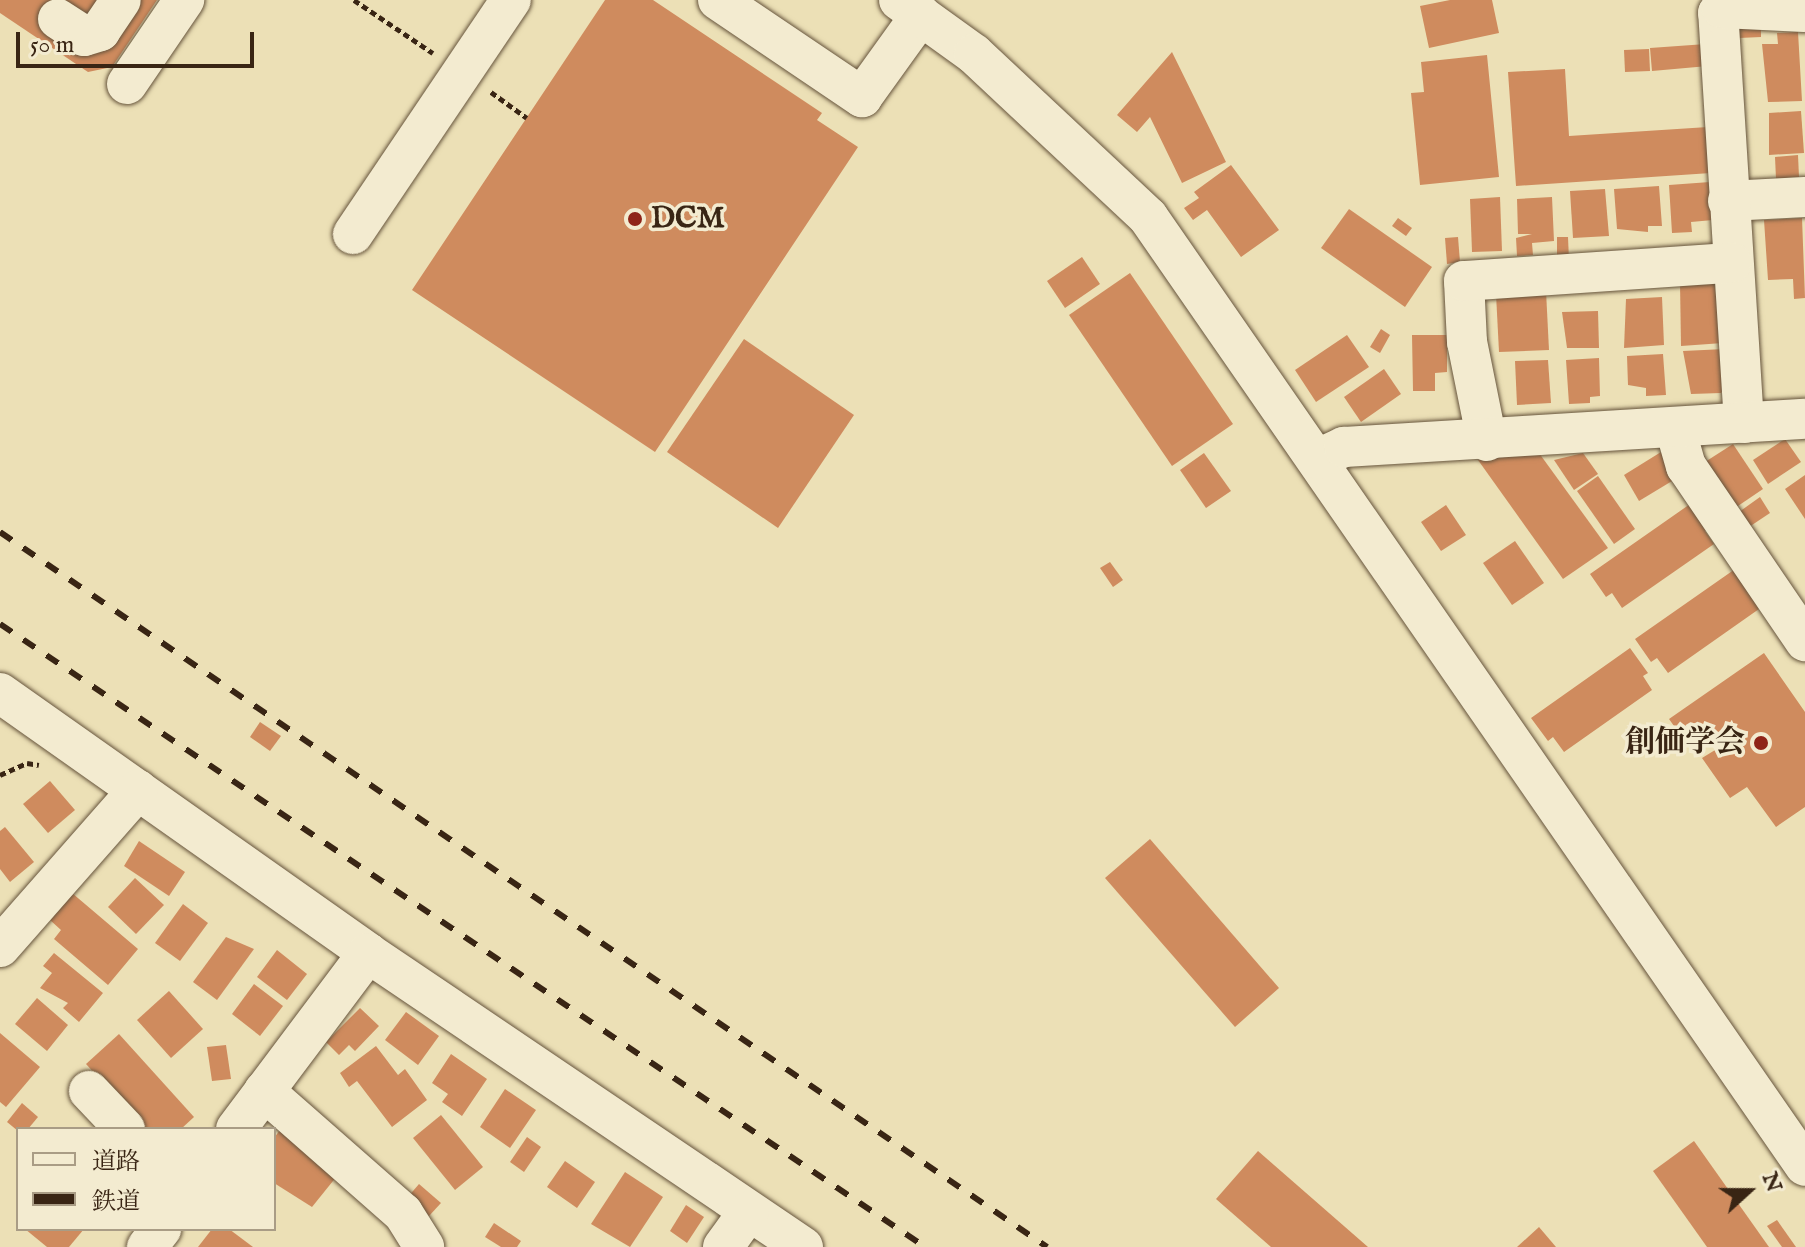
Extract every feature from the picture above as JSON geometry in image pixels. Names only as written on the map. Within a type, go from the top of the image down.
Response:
[{"type":"street","points":[[58,19],[84,36],[100,31],[121,0]]},
{"type":"street","points":[[127,84],[184,0]]},
{"type":"street","points":[[353,234],[511,0]]},
{"type":"street","points":[[718,0],[862,97],[910,7],[974,54],[1117,182],[1148,217],[1318,459],[1805,1166]]},
{"type":"street","points":[[1744,423],[1731,263],[1718,13],[1722,8],[1805,12]]},
{"type":"street","points":[[1728,201],[1805,197]]},
{"type":"street","points":[[1487,441],[1467,342],[1464,281],[1731,263]]},
{"type":"street","points":[[1318,459],[1344,447],[1487,441],[1805,419]]},
{"type":"street","points":[[1675,428],[1686,466],[1805,641]]},
{"type":"street","points":[[4,702],[138,790],[368,953],[803,1247]]},
{"type":"street","points":[[0,947],[138,790]]},
{"type":"street","points":[[237,1127],[368,953]]},
{"type":"street","points":[[89,1091],[123,1127]]},
{"type":"street","points":[[264,1091],[403,1213],[424,1247]]},
{"type":"street","points":[[723,1247],[749,1211]]},
{"type":"street","points":[[147,1247],[159,1231]]},
{"type":"path","points":[[354,0],[527,118]]},
{"type":"building","points":[[0,0],[157,0],[112,67],[88,72],[0,13]]},
{"type":"building","name":"DCM","points":[[605,0],[653,0],[822,113],[817,120],[858,147],[655,452],[412,290]]},
{"type":"building","points":[[1450,0],[1492,0],[1499,33],[1429,48],[1420,6]]},
{"type":"building","points":[[1761,25],[1761,37],[1739,38],[1739,29]]},
{"type":"building","points":[[1798,32],[1802,101],[1768,102],[1762,44],[1778,44],[1777,33]]},
{"type":"building","points":[[1706,44],[1708,66],[1652,71],[1650,48]]},
{"type":"building","points":[[1649,49],[1650,71],[1625,72],[1624,50]]},
{"type":"building","points":[[1172,52],[1226,162],[1182,183],[1150,117],[1137,132],[1117,115]]},
{"type":"building","points":[[1487,55],[1499,177],[1420,185],[1411,93],[1424,92],[1421,62]]},
{"type":"building","points":[[1565,69],[1569,136],[1708,127],[1711,173],[1516,186],[1508,72]]},
{"type":"building","points":[[1801,111],[1804,153],[1769,155],[1769,113]]},
{"type":"building","points":[[1798,155],[1799,177],[1776,179],[1775,157]]},
{"type":"building","points":[[1231,165],[1279,230],[1241,257],[1207,210],[1193,220],[1184,208],[1199,198],[1194,192]]},
{"type":"building","points":[[1710,182],[1713,220],[1691,222],[1692,232],[1672,233],[1669,185]]},
{"type":"building","points":[[1659,186],[1662,226],[1648,226],[1648,232],[1617,229],[1614,189]]},
{"type":"building","points":[[1605,189],[1609,236],[1573,238],[1570,191]]},
{"type":"building","points":[[1500,197],[1502,251],[1472,252],[1470,199]]},
{"type":"building","points":[[1552,197],[1554,241],[1532,243],[1533,255],[1517,256],[1516,238],[1532,234],[1518,234],[1517,199]]},
{"type":"building","points":[[1349,209],[1432,267],[1405,307],[1321,248]]},
{"type":"building","points":[[1398,218],[1412,228],[1406,236],[1392,226]]},
{"type":"building","points":[[1802,218],[1805,298],[1794,299],[1793,279],[1768,280],[1764,220]]},
{"type":"building","points":[[1458,237],[1460,262],[1447,264],[1445,238]]},
{"type":"building","points":[[1557,237],[1568,237],[1569,260],[1557,261]]},
{"type":"building","points":[[1082,257],[1100,284],[1065,308],[1047,281]]},
{"type":"building","points":[[1130,273],[1233,424],[1172,466],[1069,315]]},
{"type":"building","points":[[1714,281],[1723,343],[1681,346],[1680,283]]},
{"type":"building","points":[[1546,291],[1549,350],[1499,352],[1496,294]]},
{"type":"building","points":[[1662,297],[1664,345],[1624,348],[1626,299]]},
{"type":"building","points":[[1598,311],[1599,348],[1567,348],[1562,312]]},
{"type":"building","points":[[1381,329],[1390,335],[1380,353],[1370,347]]},
{"type":"building","points":[[1347,335],[1369,367],[1316,402],[1295,370]]},
{"type":"building","points":[[1412,335],[1447,335],[1447,372],[1435,373],[1435,391],[1413,391]]},
{"type":"building","points":[[744,339],[854,415],[778,528],[667,452]]},
{"type":"building","points":[[1725,349],[1727,383],[1721,393],[1691,394],[1683,351]]},
{"type":"building","points":[[1663,354],[1666,395],[1646,396],[1646,388],[1628,385],[1627,356]]},
{"type":"building","points":[[1599,358],[1600,396],[1590,397],[1590,403],[1569,404],[1566,360]]},
{"type":"building","points":[[1548,360],[1551,403],[1517,405],[1515,361]]},
{"type":"building","points":[[1384,369],[1401,394],[1361,422],[1344,397]]},
{"type":"building","points":[[1785,439],[1801,462],[1768,484],[1753,460]]},
{"type":"building","points":[[1733,444],[1763,489],[1735,508],[1705,462]]},
{"type":"building","points":[[1661,452],[1677,478],[1639,501],[1624,475]]},
{"type":"building","points":[[1204,453],[1231,491],[1206,508],[1180,470]]},
{"type":"building","points":[[1539,453],[1608,548],[1563,579],[1478,460]]},
{"type":"building","points":[[1583,453],[1598,474],[1574,490],[1554,460]]},
{"type":"building","points":[[1805,475],[1805,519],[1785,489]]},
{"type":"building","points":[[1598,476],[1635,529],[1614,544],[1577,491]]},
{"type":"building","points":[[1760,497],[1770,513],[1749,527],[1739,512]]},
{"type":"building","points":[[1693,502],[1710,527],[1705,531],[1714,544],[1622,608],[1612,593],[1606,597],[1590,574]]},
{"type":"building","points":[[1446,505],[1466,535],[1441,551],[1421,522]]},
{"type":"building","points":[[1515,541],[1544,583],[1512,605],[1483,563]]},
{"type":"building","points":[[1110,562],[1123,580],[1113,587],[1100,568]]},
{"type":"building","points":[[1738,567],[1759,609],[1668,673],[1657,658],[1651,662],[1635,639]]},
{"type":"building","points":[[1630,648],[1648,673],[1643,676],[1652,690],[1564,752],[1553,737],[1548,741],[1531,718]]},
{"type":"building","name":"創価学会","points":[[1764,653],[1805,712],[1805,807],[1776,827],[1747,787],[1730,798],[1702,758],[1720,747],[1705,725],[1684,740],[1669,719]]},
{"type":"building","points":[[260,722],[281,736],[270,751],[250,737]]},
{"type":"building","points":[[50,781],[75,810],[48,833],[23,804]]},
{"type":"building","points":[[5,827],[34,862],[10,882],[0,869],[0,831]]},
{"type":"building","points":[[1150,839],[1279,988],[1235,1027],[1105,878]]},
{"type":"building","points":[[139,841],[185,872],[169,896],[124,866]]},
{"type":"building","points":[[135,878],[164,905],[136,934],[108,907]]},
{"type":"building","points":[[72,893],[138,949],[108,985],[54,939],[61,930],[50,920]]},
{"type":"building","points":[[183,904],[208,923],[180,961],[155,943]]},
{"type":"building","points":[[226,937],[254,949],[217,1000],[193,982]]},
{"type":"building","points":[[277,950],[307,974],[287,1000],[257,977]]},
{"type":"building","points":[[54,953],[103,993],[79,1022],[63,1008],[68,1003],[40,988],[52,973],[43,966]]},
{"type":"building","points":[[254,984],[283,1006],[260,1036],[232,1014]]},
{"type":"building","points":[[169,991],[203,1029],[171,1058],[137,1020]]},
{"type":"building","points":[[37,998],[68,1025],[47,1051],[15,1024]]},
{"type":"building","points":[[360,1008],[379,1026],[355,1051],[349,1045],[339,1055],[326,1042]]},
{"type":"building","points":[[406,1012],[439,1036],[418,1065],[385,1040]]},
{"type":"building","points":[[0,1033],[40,1067],[6,1107],[0,1102]]},
{"type":"building","points":[[119,1034],[194,1117],[183,1127],[143,1127],[86,1064]]},
{"type":"building","points":[[226,1045],[231,1079],[212,1081],[207,1047]]},
{"type":"building","points":[[376,1046],[398,1075],[405,1069],[427,1100],[392,1127],[357,1081],[349,1087],[340,1073]]},
{"type":"building","points":[[451,1054],[487,1079],[462,1116],[442,1102],[448,1094],[432,1083]]},
{"type":"building","points":[[505,1089],[536,1110],[510,1148],[480,1127]]},
{"type":"building","points":[[22,1103],[38,1117],[30,1127],[16,1129],[7,1122]]},
{"type":"building","points":[[441,1115],[483,1167],[455,1190],[413,1138]]},
{"type":"building","points":[[280,1130],[337,1176],[312,1207],[276,1184],[276,1135]]},
{"type":"building","points":[[527,1137],[541,1147],[524,1172],[510,1162]]},
{"type":"building","points":[[1694,1141],[1769,1247],[1707,1247],[1653,1171]]},
{"type":"building","points":[[1258,1151],[1368,1247],[1271,1247],[1216,1199]]},
{"type":"building","points":[[565,1161],[595,1182],[577,1208],[547,1187]]},
{"type":"building","points":[[625,1172],[663,1197],[630,1247],[591,1224]]},
{"type":"building","points":[[419,1184],[441,1203],[429,1216],[407,1198]]},
{"type":"building","points":[[686,1205],[704,1217],[687,1243],[670,1231]]},
{"type":"building","points":[[1777,1220],[1796,1247],[1782,1247],[1767,1226]]},
{"type":"building","points":[[494,1223],[521,1241],[517,1247],[501,1247],[485,1237]]},
{"type":"building","points":[[1539,1227],[1556,1247],[1517,1247]]},
{"type":"building","points":[[27,1231],[82,1231],[69,1247],[47,1247]]},
{"type":"building","points":[[210,1231],[232,1231],[253,1247],[198,1247]]},
{"type":"railway","points":[[0,532],[1047,1247]]},
{"type":"railway","points":[[0,624],[925,1247]]},
{"type":"place","name":"DCM","points":[[635,219]]},
{"type":"place","name":"創価学会","points":[[1761,743]]}]
